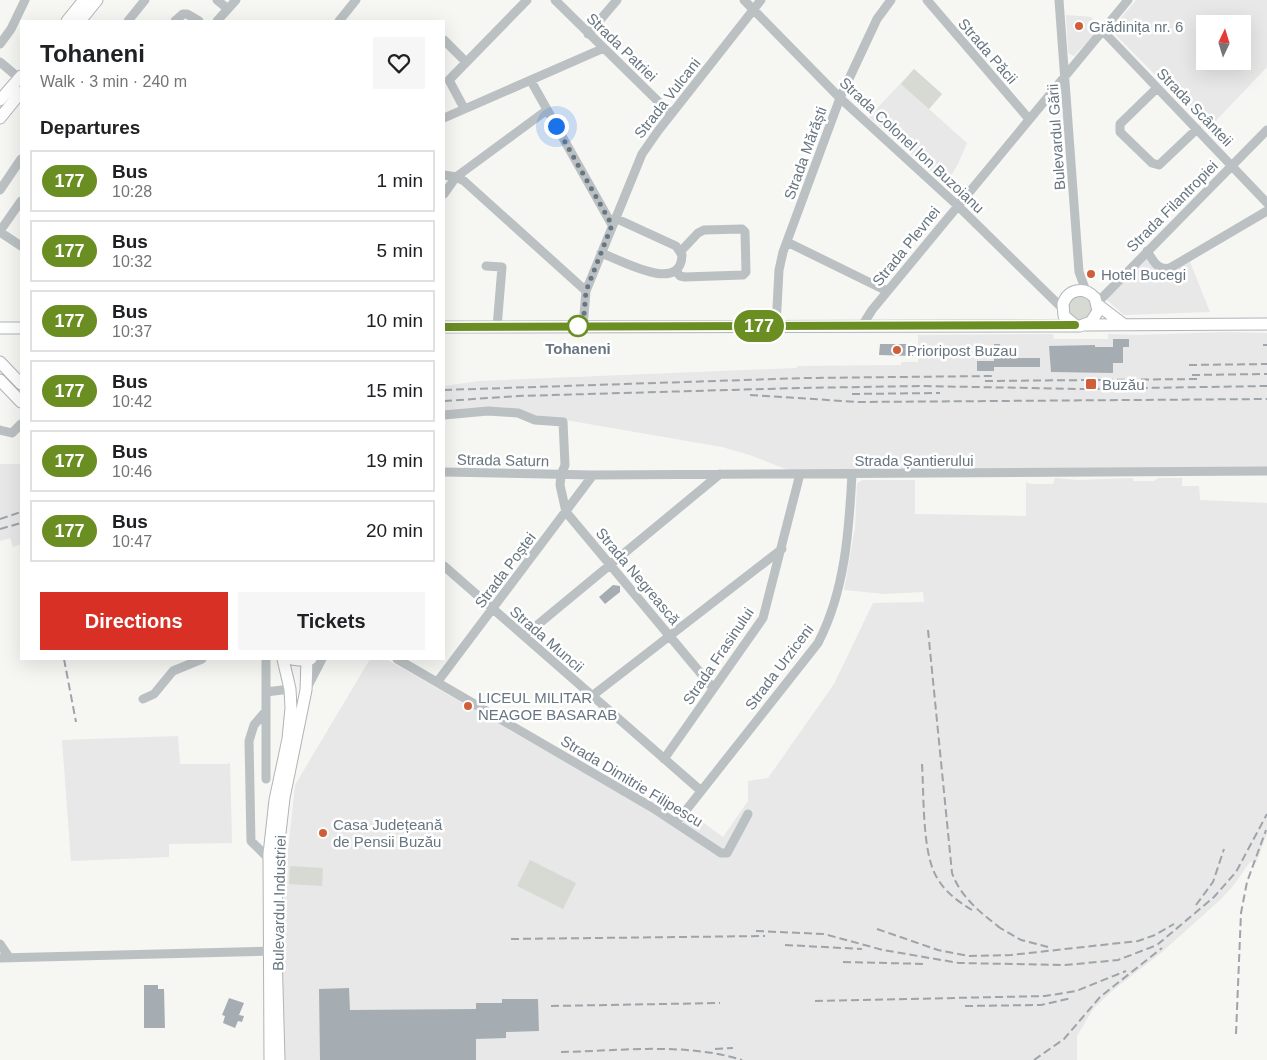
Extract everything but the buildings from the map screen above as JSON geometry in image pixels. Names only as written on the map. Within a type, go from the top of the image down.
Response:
[{"type":"main road","points":[[68,20],[84,0]]},
{"type":"main road","points":[[81,20],[97,0]]},
{"type":"main road","points":[[0,100],[20,77]]},
{"type":"main road","points":[[0,118],[20,93]]},
{"type":"main road","points":[[1074,291],[1086,291],[1095,298],[1097,304],[1095,317],[1080,325],[1067,320],[1062,310],[1064,300],[1074,291]]},
{"type":"main road","points":[[1097,304],[1123,324]]},
{"type":"main road","points":[[1040,326],[1062,310]]},
{"type":"main road","points":[[445,327],[1267,324]]},
{"type":"main road","points":[[0,362],[20,383]]},
{"type":"main road","points":[[0,380],[20,401]]},
{"type":"main road","name":"Bulevardul Industriei","points":[[279,1060],[268,858],[275,800],[289,730],[290,689],[283,660]]},
{"type":"main road","name":"Bulevardul Industriei","points":[[270,1060],[276,871],[284,798],[306,690],[308,660]]},
{"type":"street","points":[[0,44],[11,29],[25,0]]},
{"type":"street","points":[[131,20],[144,0]]},
{"type":"street","points":[[217,0],[228,9]]},
{"type":"street","points":[[218,20],[236,0]]},
{"type":"street","points":[[341,20],[356,0]]},
{"type":"street","points":[[464,108],[446,81],[526,0]]},
{"type":"street","name":"Strada Patriei","points":[[555,0],[671,114]]},
{"type":"street","points":[[588,34],[617,0]]},
{"type":"street","name":"Strada Colonel Ion Buzoianu","points":[[744,0],[840,98],[956,205],[1062,310]]},
{"type":"street","name":"Strada Vulcani","points":[[583,326],[586,291],[642,154],[671,114],[761,0]]},
{"type":"street","name":"Strada Mărăști","points":[[776,326],[779,270],[787,242],[840,98],[877,19],[891,0]]},
{"type":"street","name":"Strada Păcii","points":[[927,0],[1029,119]]},
{"type":"street","name":"Bulevardul Gării","points":[[1059,0],[1079,272],[1086,291]]},
{"type":"street","name":"Strada Plevnei","points":[[862,326],[956,205],[1065,78],[1128,0]]},
{"type":"street","points":[[176,20],[183,14],[187,14],[197,20]]},
{"type":"street","name":"Strada Scânteii","points":[[1103,31],[1267,202]]},
{"type":"street","points":[[445,41],[466,62]]},
{"type":"street","points":[[445,118],[604,48]]},
{"type":"street","points":[[0,62],[20,77]]},
{"type":"street","points":[[531,81],[613,222],[662,239],[681,251]]},
{"type":"street","points":[[1157,88],[1120,124],[1120,132],[1152,163],[1159,165],[1197,129]]},
{"type":"street","points":[[445,193],[456,177],[547,110]]},
{"type":"street","name":"Strada Filantropiei","points":[[1097,304],[1267,130]]},
{"type":"street","points":[[0,190],[20,160]]},
{"type":"street","points":[[445,175],[464,181],[586,291]]},
{"type":"street","points":[[20,202],[0,232],[20,245]]},
{"type":"street","points":[[1147,251],[1158,267],[1167,269],[1267,212]]},
{"type":"street","points":[[742,229],[745,232],[746,272],[743,275],[685,277],[680,276],[677,272],[682,260],[681,251],[698,233],[704,230],[742,229]]},
{"type":"street","points":[[787,242],[888,291]]},
{"type":"street","points":[[600,253],[657,274],[677,272]]},
{"type":"street","points":[[486,266],[502,266],[498,326]]},
{"type":"street","name":"Bulevardul Gării","points":[[1074,291],[1079,272]]},
{"type":"street","name":"Strada Negrească","points":[[445,415],[488,411],[518,413],[535,420],[561,421],[564,424],[565,465],[561,475],[560,487],[566,512],[713,688]]},
{"type":"street","points":[[4,432],[15,431],[20,425]]},
{"type":"street","name":"Strada Șantierului","points":[[561,475],[1267,471]]},
{"type":"street","name":"Strada Saturn","points":[[445,472],[561,475]]},
{"type":"street","points":[[524,636],[720,474]]},
{"type":"street","name":"Strada Frasinului","points":[[664,759],[760,623],[782,548],[800,474]]},
{"type":"street","name":"Strada Urziceni","points":[[676,822],[818,643],[833,608],[844,558],[852,474]]},
{"type":"street","name":"Strada Poștei","points":[[438,681],[593,475]]},
{"type":"street","points":[[592,696],[782,548]]},
{"type":"street","name":"Strada Muncii","points":[[445,567],[700,790]]},
{"type":"street","points":[[143,699],[154,694],[173,671],[200,660]]},
{"type":"street","points":[[266,660],[266,779]]},
{"type":"street","points":[[306,690],[321,660]]},
{"type":"street","name":"Strada Dimitrie Filipescu","points":[[399,660],[438,681],[676,822],[721,853],[727,853],[748,814]]},
{"type":"street","points":[[266,692],[290,689]]},
{"type":"street","points":[[266,711],[254,724],[249,741],[251,841],[268,858]]},
{"type":"street","points":[[0,944],[5,957],[272,951]]},
{"type":"shaded area","points":[[1136,0],[1267,0],[1267,67],[1208,129],[1111,30]]},
{"type":"shaded area","points":[[1066,15],[1091,17],[1101,27],[1074,56],[1068,53]]},
{"type":"shaded area","points":[[914,69],[942,94],[929,109],[967,143],[958,164],[946,184],[869,117]]},
{"type":"shaded area","points":[[914,69],[942,94],[929,109],[901,84]]},
{"type":"shaded area","points":[[1146,257],[1161,273],[1190,262],[1210,312],[1124,315],[1106,299]]},
{"type":"shaded area","points":[[1075,295],[1088,297],[1093,307],[1090,317],[1080,322],[1070,317],[1067,305]]},
{"type":"shaded area","points":[[1225,332],[1267,333],[1267,468],[791,471],[750,455],[722,447],[560,419],[539,419],[523,412],[445,413],[445,386],[479,381],[797,368],[797,366],[901,365],[901,362],[918,362],[918,335],[1053,334],[1054,339],[1108,339],[1108,334]]},
{"type":"shaded area","points":[[0,464],[20,464],[20,544],[13,547],[10,538],[0,541]]},
{"type":"shaded area","points":[[1055,478],[1077,480],[1133,478],[1133,481],[1154,481],[1158,478],[1182,478],[1182,486],[1199,486],[1200,500],[1267,503],[1267,834],[1256,863],[1250,862],[1233,886],[1220,900],[1162,952],[1112,991],[1093,1009],[1077,1036],[1077,1060],[281,1060],[280,968],[284,890],[295,785],[369,660],[388,660],[678,827],[690,813],[723,837],[748,801],[748,781],[768,778],[834,684],[873,603],[924,602],[923,592],[885,594],[844,590],[855,527],[857,483],[863,480],[915,480],[915,514],[1026,516],[1026,482],[1030,484],[1053,484]]},
{"type":"shaded area","points":[[178,736],[180,764],[228,764],[230,762],[232,843],[169,844],[169,857],[71,861],[62,740]]},
{"type":"shaded area","points":[[530,860],[576,883],[563,909],[517,886]]},
{"type":"shaded area","points":[[290,866],[323,868],[322,886],[289,884]]},
{"type":"railway","points":[[1189,365],[1267,364]]},
{"type":"railway","points":[[1192,375],[1267,374]]},
{"type":"railway","points":[[445,390],[805,378],[992,376]]},
{"type":"railway","points":[[985,381],[1200,379]]},
{"type":"railway","points":[[445,401],[518,396],[799,388],[922,386],[1082,389],[1267,386]]},
{"type":"railway","points":[[852,394],[940,393]]},
{"type":"railway","points":[[750,395],[859,402],[1267,399]]},
{"type":"railway","points":[[0,519],[20,512]]},
{"type":"railway","points":[[0,529],[20,523]]},
{"type":"railway","points":[[928,630],[952,873],[967,898],[980,912],[1003,930]]},
{"type":"railway","points":[[64,660],[76,722]]},
{"type":"railway","points":[[922,764],[926,837],[931,865],[939,881],[947,891],[972,910]]},
{"type":"railway","points":[[756,931],[824,934],[883,950],[959,963],[1065,965],[1118,960],[1157,945],[1214,897],[1236,872],[1267,814]]},
{"type":"railway","points":[[1236,1034],[1241,913],[1247,882],[1266,830]]},
{"type":"railway","points":[[1196,905],[1213,882],[1224,849]]},
{"type":"railway","points":[[877,929],[938,950],[969,956],[1011,955],[1138,941],[1155,935],[1174,924]]},
{"type":"railway","points":[[997,926],[1021,940],[1048,947]]},
{"type":"railway","points":[[511,939],[765,936]]},
{"type":"railway","points":[[785,945],[862,949]]},
{"type":"railway","points":[[1034,1060],[1064,1039],[1100,997],[1162,948]]},
{"type":"railway","points":[[843,962],[927,964]]},
{"type":"railway","points":[[815,1001],[1045,996],[1076,991],[1126,971]]},
{"type":"railway","points":[[965,1006],[1041,1005],[1072,998]]},
{"type":"railway","points":[[551,1006],[720,1003]]},
{"type":"railway","points":[[715,1049],[733,1048]]},
{"type":"railway","points":[[561,1052],[675,1049],[720,1054],[742,1060]]},
{"type":"bus line","name":"177","points":[[445,327],[1075,325]]},
{"type":"place","name":"Grădinița nr. 6","points":[[1079,26]]},
{"type":"place","name":"Hotel Bucegi","points":[[1091,274]]},
{"type":"place","name":"Tohaneni","points":[[578,326]]},
{"type":"place","name":"Prioripost Buzau","points":[[897,350]]},
{"type":"place","name":"Buzău","points":[[1091,384]]},
{"type":"place","name":"LICEUL MILITAR NEAGOE BASARAB","points":[[468,706]]},
{"type":"place","name":"Casa Județeană de Pensii Buzău","points":[[323,833]]},
{"type":"route","points":[[556,126],[612,225],[586,291],[583,326],[578,326]]}]
